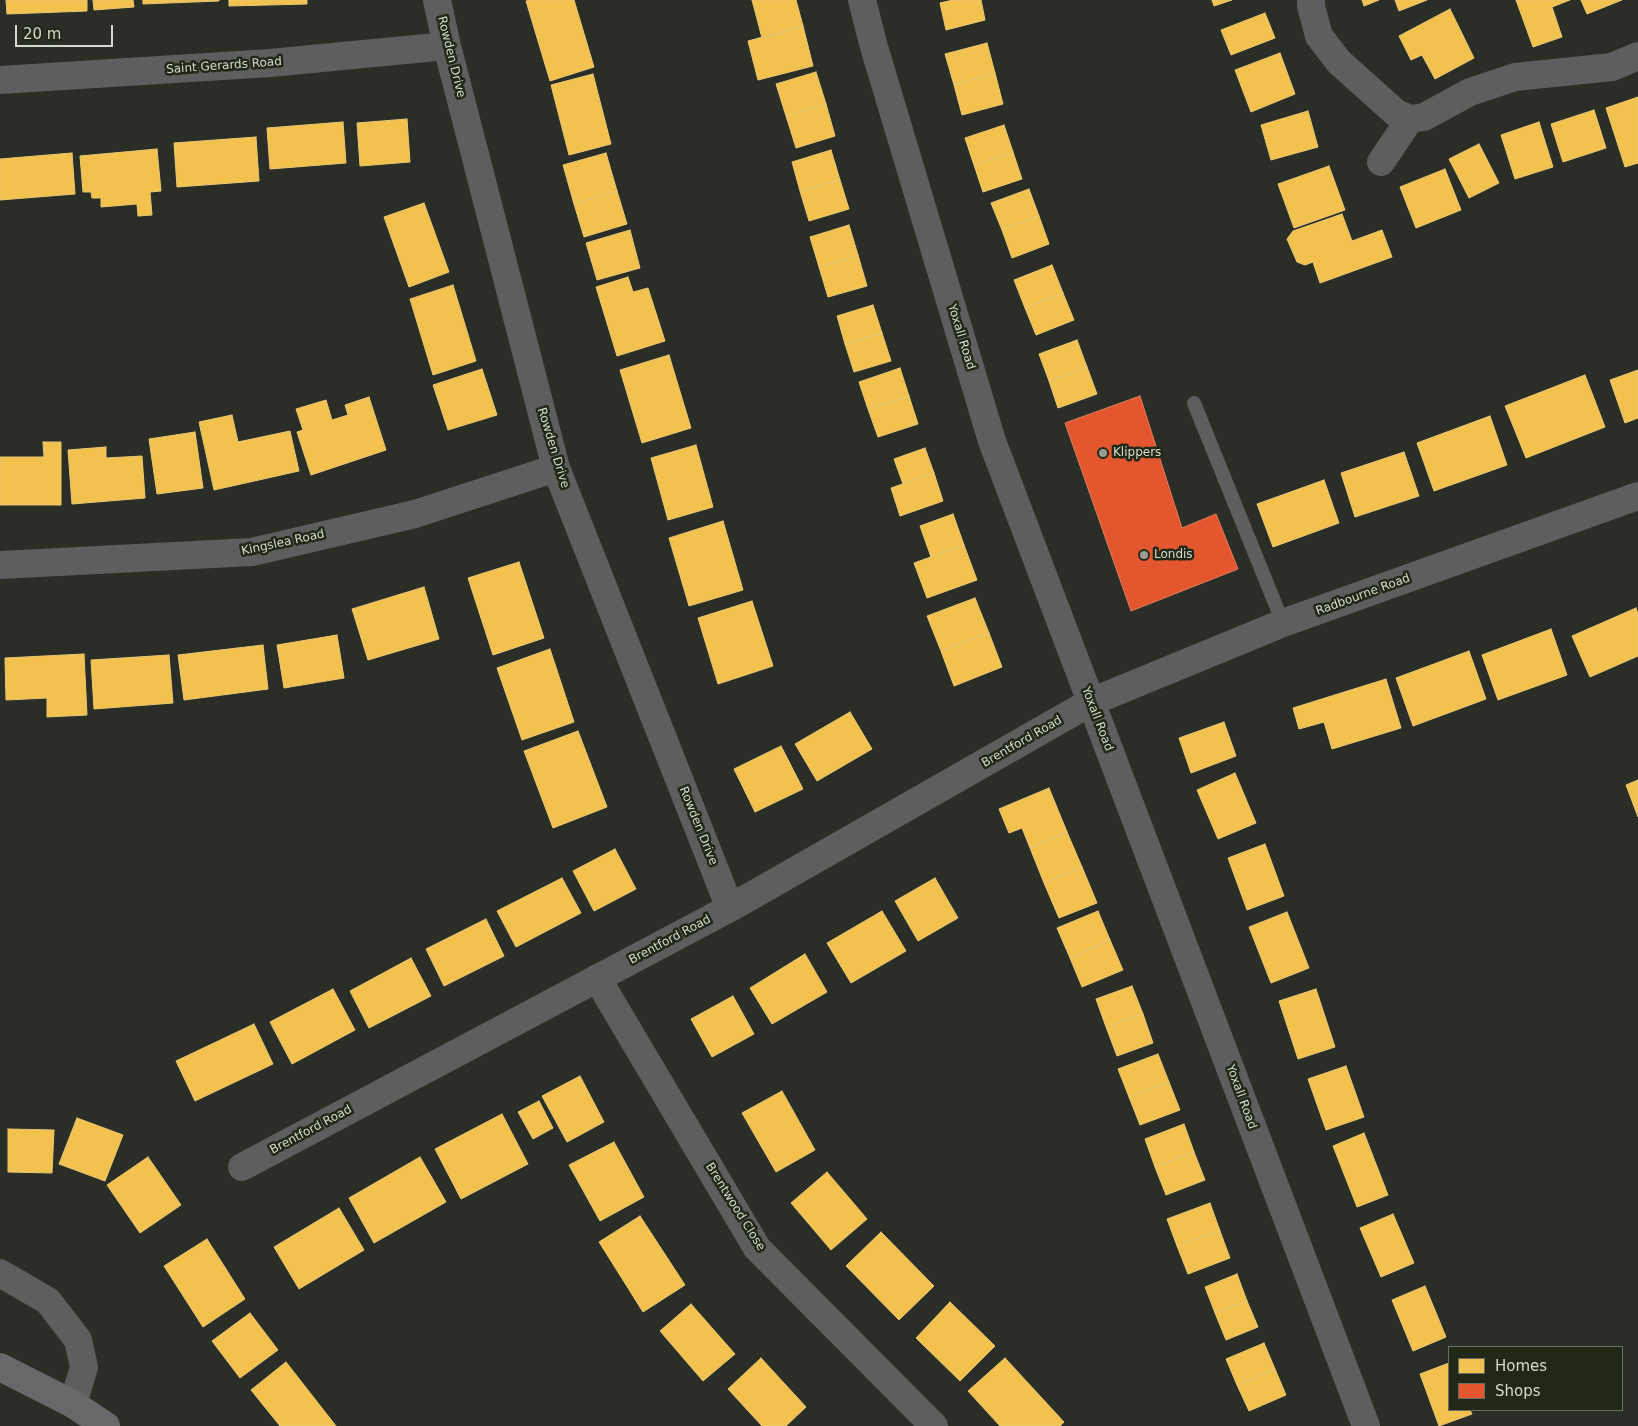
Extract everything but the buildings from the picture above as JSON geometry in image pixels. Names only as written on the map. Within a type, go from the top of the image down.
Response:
[{"type":"street","name":"Rowden Drive","points":[[437,0],[447,46],[556,468],[730,908]]},
{"type":"street","name":"Yoxall Road","points":[[862,0],[874,47],[992,441],[1366,1426]]},
{"type":"street","points":[[1311,0],[1319,36],[1339,62],[1396,114],[1410,120],[1424,118],[1470,92],[1515,77],[1612,67],[1638,56]]},
{"type":"street","name":"Saint Gerards Road","points":[[0,80],[270,63],[447,46]]},
{"type":"street","points":[[1380,162],[1410,120]]},
{"type":"street","name":"Kingslea Road","points":[[0,565],[252,552],[415,514],[556,468]]},
{"type":"street","name":"Radbourne Road","points":[[1091,702],[1283,623],[1638,496]]},
{"type":"street","name":"Brentford Road","points":[[242,1167],[730,908],[1091,702]]},
{"type":"street","name":"Brentwood Close","points":[[597,978],[757,1248],[934,1426]]},
{"type":"street","points":[[0,1273],[48,1301],[78,1340],[84,1367],[73,1404]]},
{"type":"street","points":[[0,1367],[73,1404],[106,1426]]},
{"type":"lane","points":[[1194,403],[1283,623]]},
{"type":"place","name":"Klippers","points":[[1103,453]]},
{"type":"place","name":"Londis","points":[[1144,555]]}]
